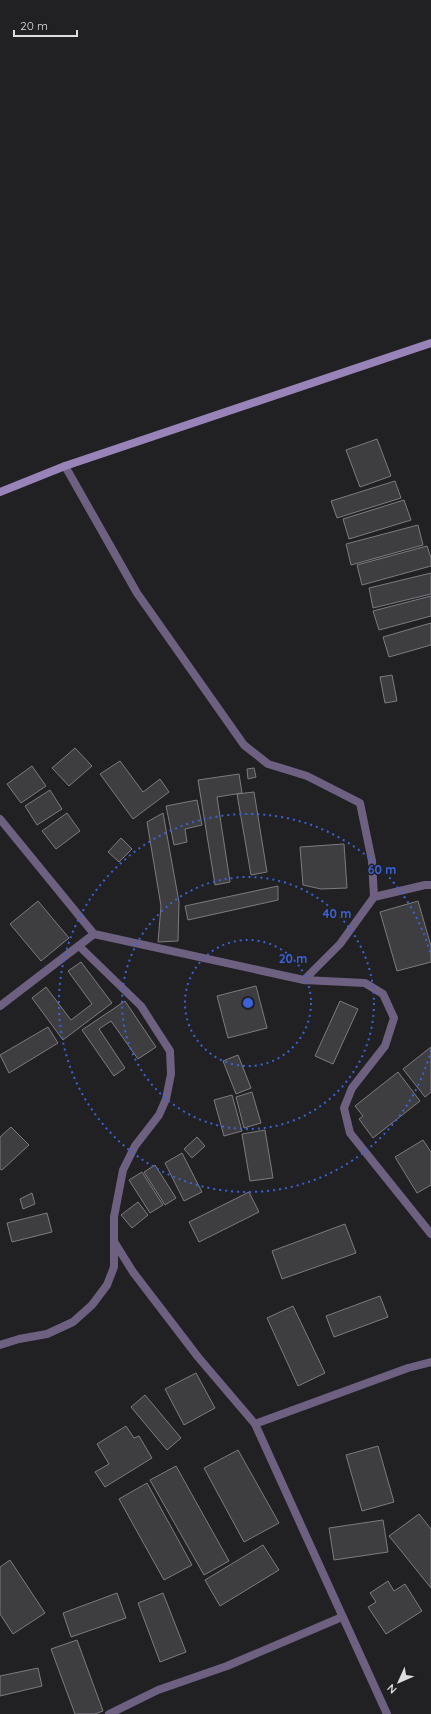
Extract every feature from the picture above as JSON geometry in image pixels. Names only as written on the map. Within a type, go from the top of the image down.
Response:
[{"type":"street","points":[[0,492],[65,466],[431,343]]},
{"type":"street","points":[[65,466],[137,593],[244,745],[268,764],[307,776],[360,803],[372,861],[374,897],[340,944],[304,980]]},
{"type":"street","points":[[0,819],[94,934],[304,980],[365,983],[383,994],[394,1018],[385,1046],[352,1088],[344,1108],[350,1133],[431,1234]]},
{"type":"street","points":[[374,897],[425,884],[431,885]]},
{"type":"street","points":[[0,1006],[94,934]]},
{"type":"street","points":[[0,1345],[19,1339],[47,1334],[73,1322],[87,1309],[106,1284],[114,1267],[114,1217],[123,1170],[135,1146],[159,1115],[166,1099],[171,1074],[170,1051],[141,1006],[79,946]]},
{"type":"street","points":[[115,1243],[133,1272],[198,1357],[255,1424],[387,1714]]},
{"type":"street","points":[[255,1424],[408,1368],[431,1362]]},
{"type":"street","points":[[109,1714],[158,1690],[227,1666],[342,1617]]},
{"type":"building","points":[[377,439],[391,476],[360,487],[346,450]]},
{"type":"building","points":[[395,481],[401,498],[337,518],[331,501]]},
{"type":"building","points":[[404,500],[411,520],[349,539],[343,519]]},
{"type":"building","points":[[418,525],[423,545],[351,565],[346,544]]},
{"type":"building","points":[[427,546],[431,558],[431,566],[362,585],[357,565]]},
{"type":"building","points":[[431,573],[431,594],[373,608],[369,588]]},
{"type":"building","points":[[431,596],[431,616],[379,630],[373,611]]},
{"type":"building","points":[[431,623],[431,645],[389,657],[383,637]]},
{"type":"building","points":[[392,675],[397,701],[385,703],[380,677]]},
{"type":"building","points":[[75,748],[92,766],[69,786],[52,768]]},
{"type":"building","points":[[120,761],[143,792],[160,779],[169,792],[133,819],[100,774]]},
{"type":"building","points":[[32,766],[46,786],[21,803],[7,784]]},
{"type":"building","points":[[254,768],[256,777],[248,779],[247,769]]},
{"type":"building","points":[[239,774],[242,793],[217,797],[230,882],[215,885],[198,780]]},
{"type":"building","points":[[50,790],[62,809],[37,825],[25,806]]},
{"type":"building","points":[[254,792],[267,872],[251,875],[237,794]]},
{"type":"building","points":[[197,800],[202,825],[185,829],[187,842],[174,845],[166,806]]},
{"type":"building","points":[[67,813],[80,831],[56,849],[42,831]]},
{"type":"building","points":[[163,813],[179,902],[178,941],[158,942],[161,906],[147,822]]},
{"type":"building","points":[[121,838],[132,849],[119,862],[108,852]]},
{"type":"building","points":[[344,844],[347,888],[321,889],[303,885],[300,847]]},
{"type":"building","points":[[278,886],[278,900],[188,920],[185,906]]},
{"type":"building","points":[[38,901],[69,938],[41,961],[10,924]]},
{"type":"building","points":[[418,901],[431,946],[431,962],[397,971],[380,912]]},
{"type":"building","points":[[81,962],[112,1003],[63,1040],[32,998],[46,987],[71,1020],[92,1004],[68,971]]},
{"type":"building","points":[[256,986],[267,1028],[228,1038],[217,996]]},
{"type":"building","points":[[125,1001],[156,1047],[138,1059],[111,1021],[99,1029],[125,1068],[114,1076],[82,1030]]},
{"type":"building","points":[[340,1001],[358,1009],[333,1064],[315,1056]]},
{"type":"building","points":[[48,1027],[58,1043],[9,1073],[0,1055]]},
{"type":"building","points":[[431,1047],[431,1092],[425,1097],[403,1069]]},
{"type":"building","points":[[238,1055],[251,1088],[236,1094],[223,1061]]},
{"type":"building","points":[[398,1072],[420,1101],[373,1138],[359,1119],[363,1116],[355,1106]]},
{"type":"building","points":[[252,1092],[261,1123],[244,1128],[236,1097]]},
{"type":"building","points":[[232,1095],[242,1131],[224,1136],[214,1100]]},
{"type":"building","points":[[11,1127],[29,1145],[2,1170],[0,1169],[0,1137]]},
{"type":"building","points":[[265,1130],[273,1178],[250,1181],[242,1134]]},
{"type":"building","points":[[197,1137],[205,1146],[192,1158],[184,1149]]},
{"type":"building","points":[[423,1140],[431,1152],[431,1185],[417,1193],[395,1157]]},
{"type":"building","points":[[182,1153],[202,1192],[184,1201],[165,1163]]},
{"type":"building","points":[[155,1165],[176,1198],[165,1205],[144,1172]]},
{"type":"building","points":[[142,1172],[163,1205],[150,1213],[129,1180]]},
{"type":"building","points":[[249,1192],[259,1212],[199,1242],[189,1222]]},
{"type":"building","points":[[32,1193],[35,1204],[23,1209],[20,1199]]},
{"type":"building","points":[[138,1202],[148,1215],[132,1228],[121,1215]]},
{"type":"building","points":[[47,1213],[52,1232],[12,1242],[7,1223]]},
{"type":"building","points":[[345,1224],[356,1253],[282,1279],[272,1251]]},
{"type":"building","points":[[380,1296],[388,1317],[334,1337],[326,1316]]},
{"type":"building","points":[[293,1306],[325,1373],[298,1386],[267,1318]]},
{"type":"building","points":[[196,1373],[215,1408],[184,1425],[165,1389]]},
{"type":"building","points":[[145,1395],[181,1438],[167,1450],[131,1407]]},
{"type":"building","points":[[126,1426],[134,1438],[139,1436],[152,1458],[105,1487],[95,1472],[109,1464],[97,1444]]},
{"type":"building","points":[[378,1446],[394,1502],[362,1511],[346,1455]]},
{"type":"building","points":[[238,1450],[279,1523],[244,1542],[204,1468]]},
{"type":"building","points":[[176,1466],[229,1561],[204,1575],[150,1480]]},
{"type":"building","points":[[147,1483],[192,1565],[164,1580],[119,1499]]},
{"type":"building","points":[[419,1514],[431,1529],[431,1588],[389,1536]]},
{"type":"building","points":[[383,1520],[388,1552],[334,1560],[329,1528]]},
{"type":"building","points":[[263,1545],[279,1570],[220,1606],[205,1580]]},
{"type":"building","points":[[10,1560],[45,1613],[13,1634],[0,1614],[0,1567]]},
{"type":"building","points":[[388,1581],[394,1591],[405,1584],[422,1611],[386,1634],[368,1607],[376,1602],[370,1593]]},
{"type":"building","points":[[117,1593],[126,1618],[71,1637],[63,1613]]},
{"type":"building","points":[[163,1593],[186,1652],[160,1662],[138,1603]]},
{"type":"building","points":[[77,1640],[103,1711],[95,1714],[75,1714],[51,1649]]},
{"type":"building","points":[[38,1668],[42,1686],[0,1696],[0,1676]]}]
